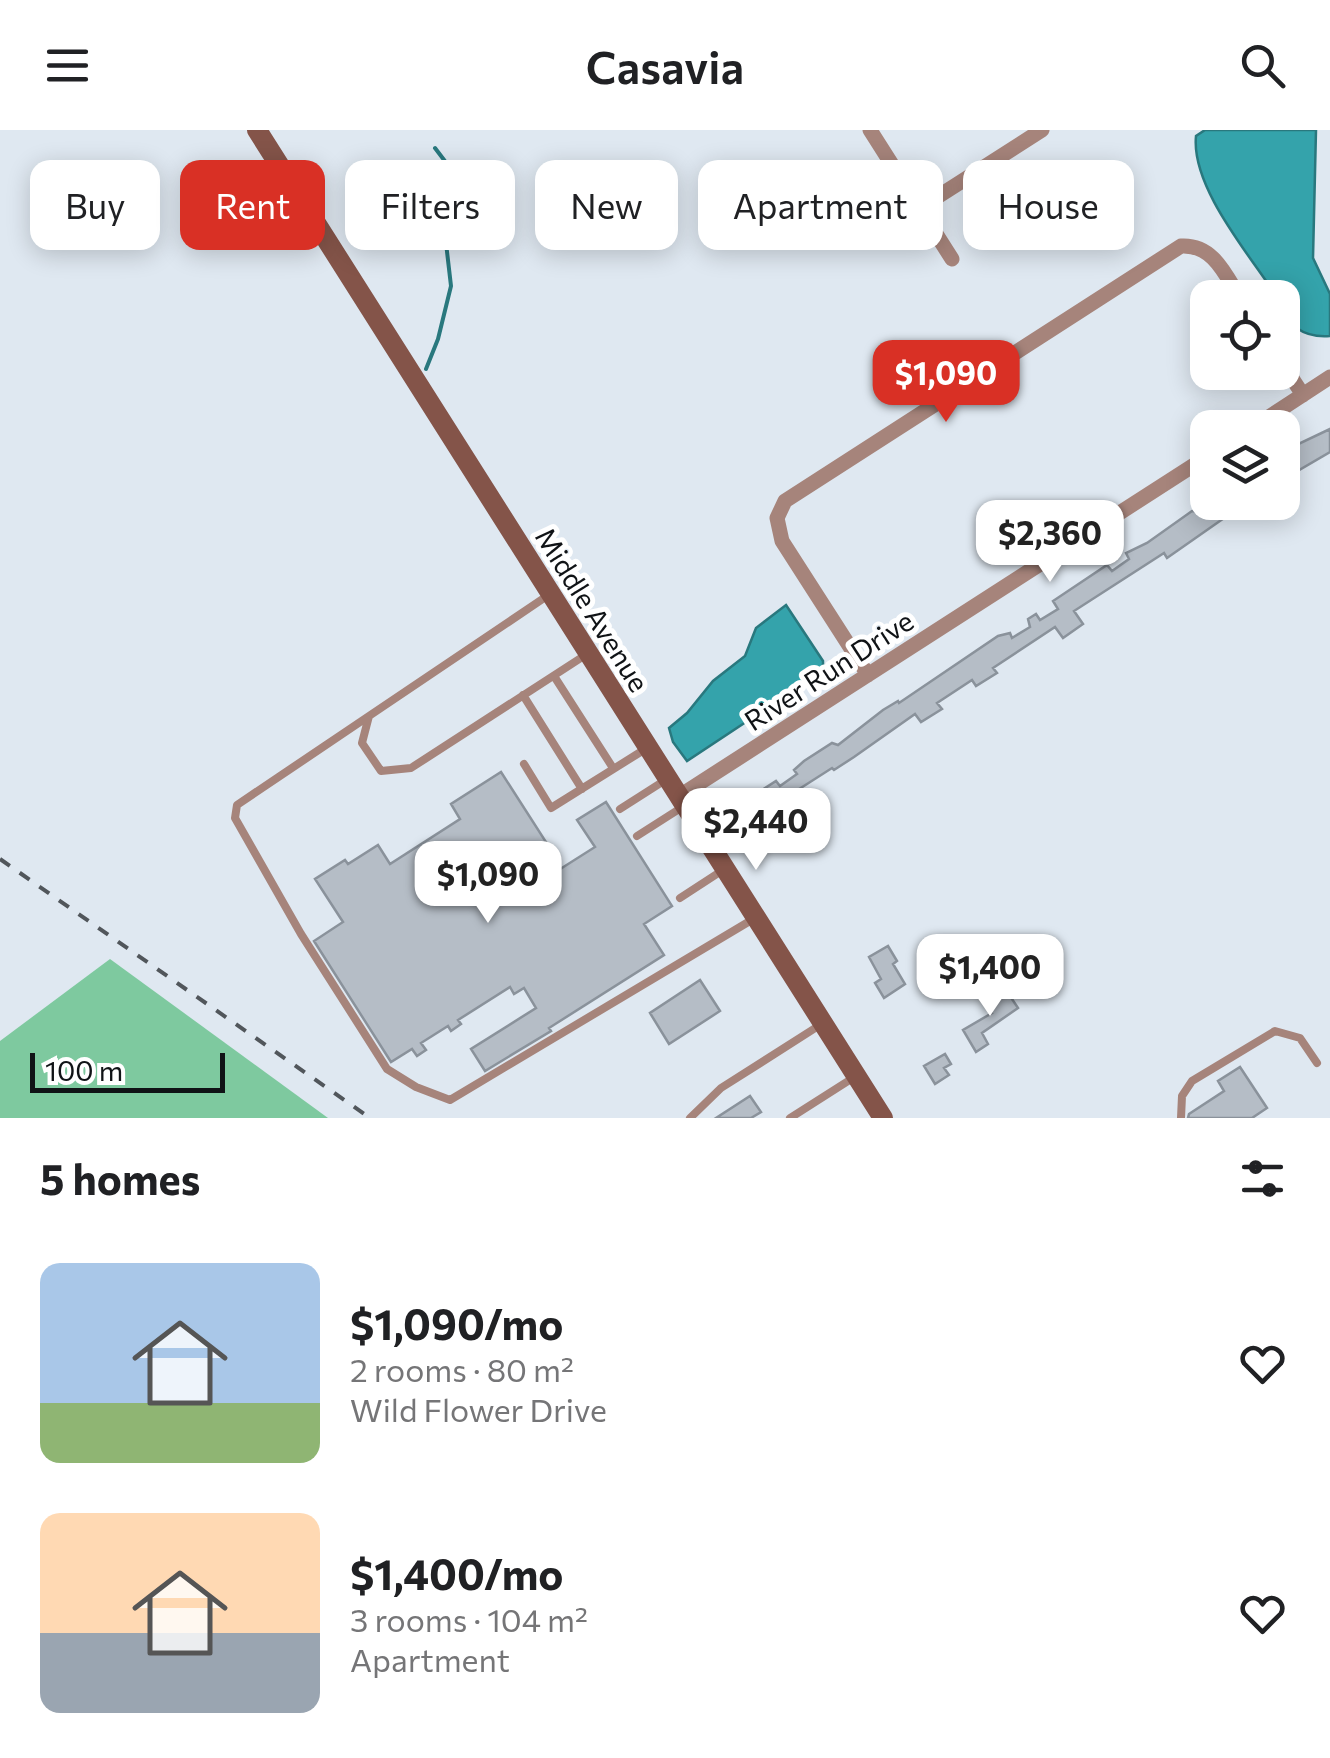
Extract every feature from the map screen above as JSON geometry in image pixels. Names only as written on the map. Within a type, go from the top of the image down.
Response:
[{"type":"street","name":"Middle Avenue","points":[[256,130],[883,1118]]},
{"type":"street","points":[[870,130],[889,160]]},
{"type":"street","points":[[943,193],[1042,130]]},
{"type":"street","points":[[943,245],[952,259]]},
{"type":"street","points":[[868,675],[782,541],[777,518],[786,501],[1181,246],[1194,246],[1211,255],[1228,280]]},
{"type":"street","points":[[1280,410],[1330,377]]},
{"type":"street","points":[[1300,390],[1303,395]]},
{"type":"street","name":"River Run Drive","points":[[676,794],[1190,468]]},
{"type":"lane","points":[[550,594],[238,806],[236,818],[302,934],[387,1069],[450,1100],[755,918]]},
{"type":"lane","points":[[369,716],[362,744],[380,771],[412,768],[588,654]]},
{"type":"lane","points":[[554,676],[613,768]]},
{"type":"lane","points":[[523,696],[582,789]]},
{"type":"lane","points":[[524,764],[551,808],[647,748]]},
{"type":"lane","points":[[620,809],[676,794]]},
{"type":"lane","points":[[637,836],[676,794]]},
{"type":"lane","points":[[680,898],[724,869]]},
{"type":"lane","points":[[690,1118],[721,1088],[823,1024]]},
{"type":"lane","points":[[1180,1118],[1182,1096],[1192,1081],[1275,1032],[1300,1038],[1317,1063]]},
{"type":"lane","points":[[790,1118],[856,1076]]},
{"type":"green space","points":[[110,959],[328,1118],[0,1118],[0,1041]]},
{"type":"water","points":[[1205,130],[1316,130],[1313,258],[1330,294],[1330,336],[1300,330],[1300,280],[1265,280],[1224,220],[1203,177],[1196,136]]},
{"type":"water","points":[[786,605],[823,661],[823,671],[687,761],[673,742],[669,728],[713,681],[745,656],[756,628]]},
{"type":"building","points":[[1330,429],[1330,452],[1300,470],[1300,443]]},
{"type":"building","points":[[1190,512],[1190,520],[1221,520],[1167,558],[1164,553],[1074,611],[1083,624],[1063,638],[1055,627],[993,668],[997,673],[976,686],[972,680],[937,703],[942,709],[921,722],[915,714],[834,770],[749,821],[744,814],[739,805],[776,781],[780,786],[797,774],[794,770],[804,761],[832,743],[838,745],[883,710],[998,636],[1010,633],[1012,638],[1030,627],[1028,619],[1036,614],[1040,620],[1058,609],[1053,601],[1107,565],[1112,571],[1129,559],[1126,553]]},
{"type":"building","points":[[501,772],[546,842],[518,859],[535,885],[595,847],[577,820],[606,802],[672,906],[644,924],[664,955],[485,1071],[471,1049],[536,1008],[524,988],[514,994],[510,987],[458,1020],[461,1024],[451,1031],[448,1026],[421,1043],[426,1050],[417,1056],[412,1049],[391,1062],[314,941],[343,922],[315,879],[378,845],[390,864],[460,819],[451,804]]},
{"type":"building","points":[[888,946],[905,984],[884,998],[875,983],[881,979],[869,957]]},
{"type":"building","points":[[700,980],[720,1011],[669,1044],[650,1013]]},
{"type":"building","points":[[1006,990],[1018,1008],[982,1033],[988,1044],[976,1052],[963,1030],[992,1013],[985,1002]]},
{"type":"building","points":[[945,1054],[951,1064],[944,1068],[949,1075],[935,1084],[924,1066]]},
{"type":"building","points":[[1240,1067],[1267,1108],[1252,1118],[1188,1118],[1224,1091],[1218,1081]]},
{"type":"building","points":[[750,1096],[761,1112],[751,1118],[716,1118]]},
{"type":"waterway","points":[[426,369],[451,286],[446,243],[463,185],[435,148]]},
{"type":"railway","points":[[0,859],[370,1118]]}]
